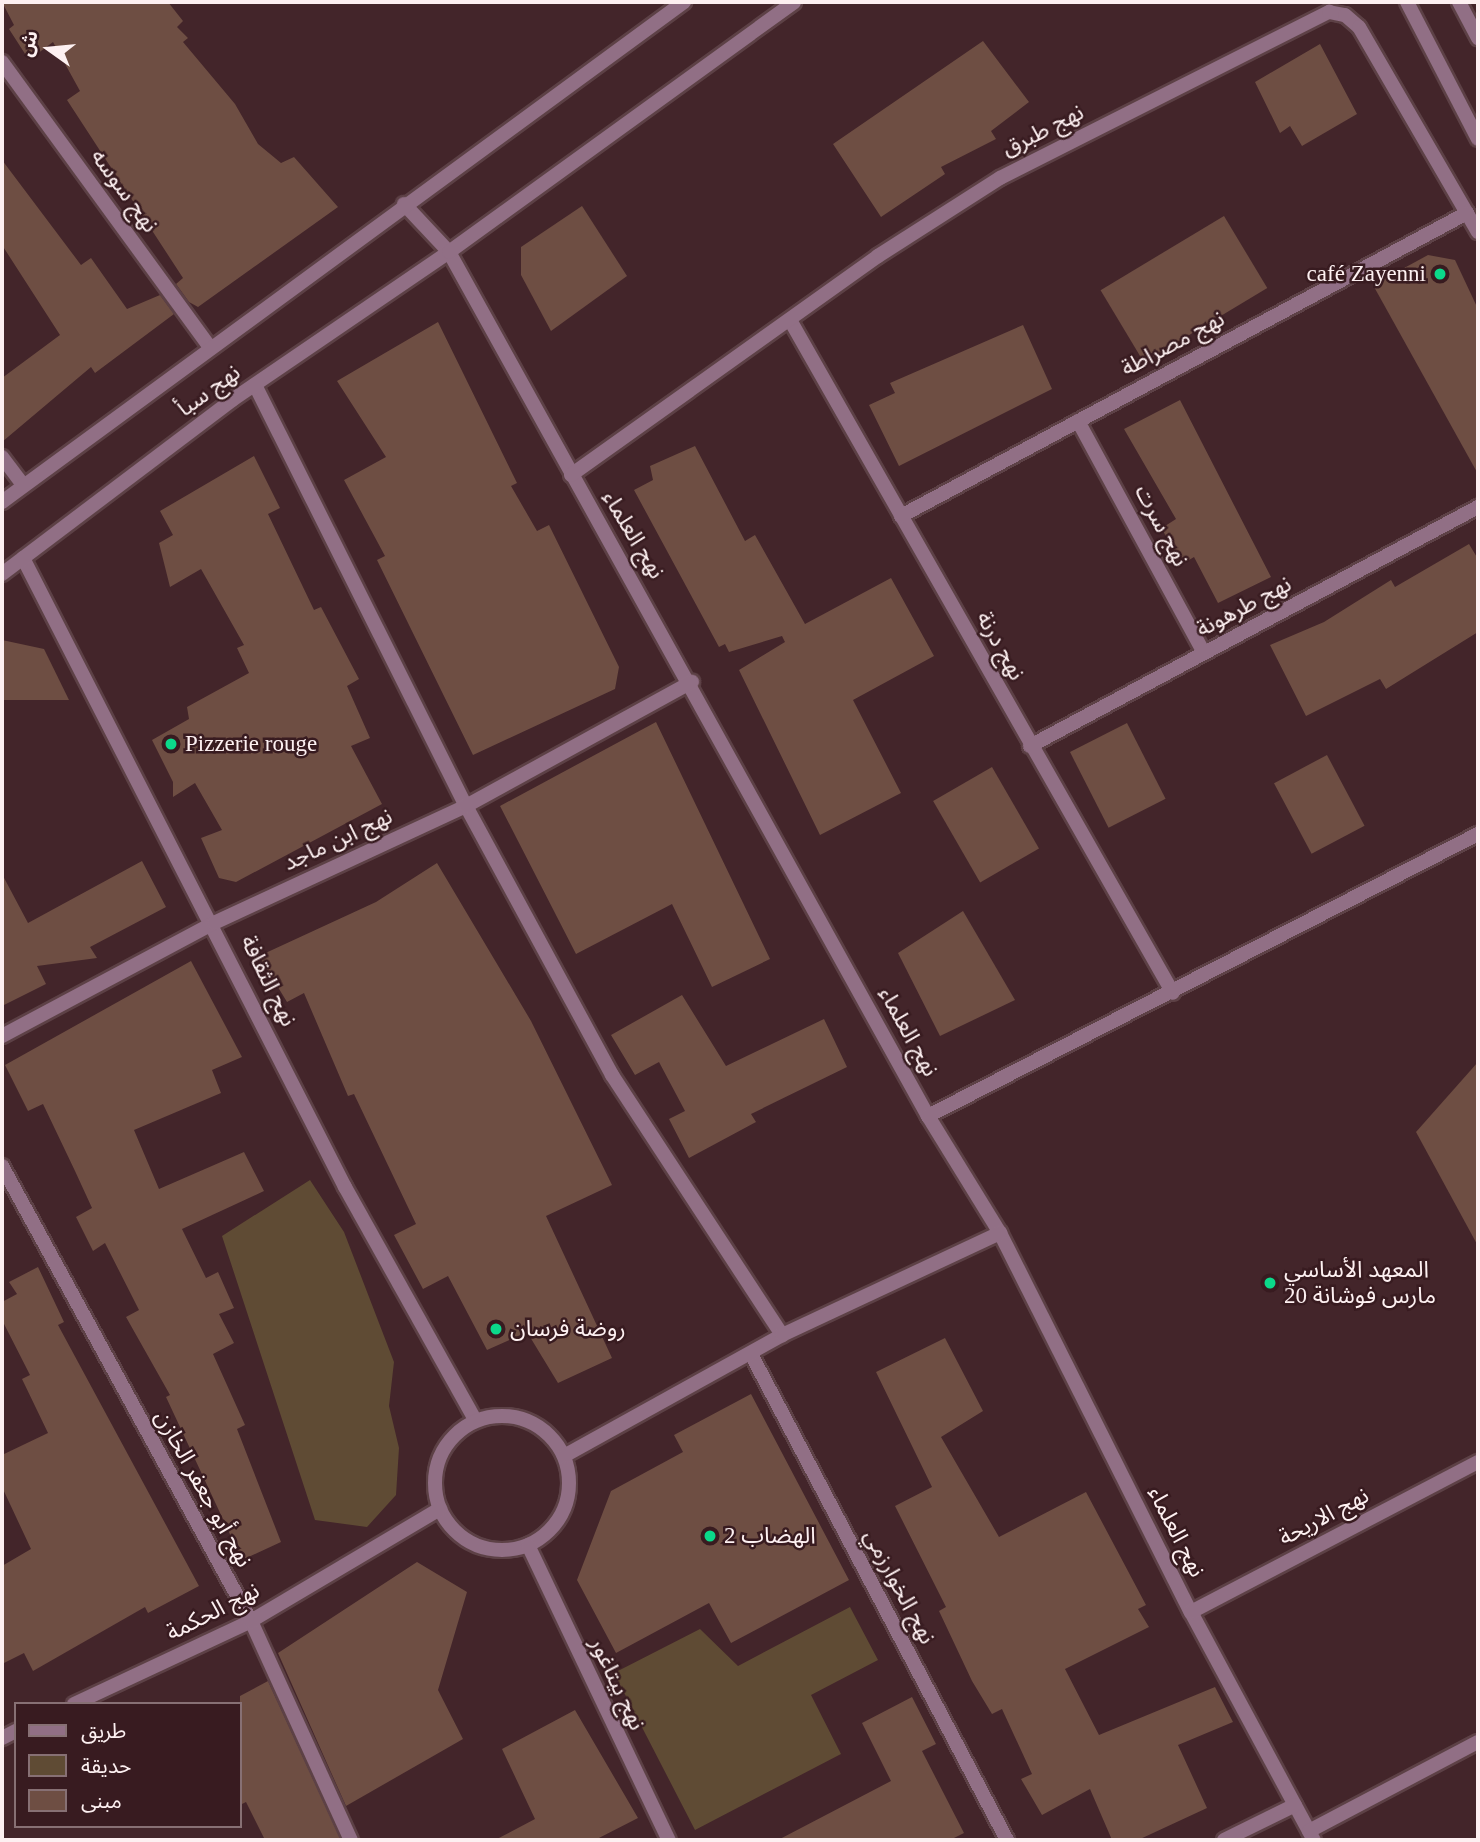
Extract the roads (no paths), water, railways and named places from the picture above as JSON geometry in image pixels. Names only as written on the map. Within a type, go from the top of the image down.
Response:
[{"type":"street","points":[[2,502],[209,346],[684,2]]},
{"type":"street","name":"نهج سبأ","points":[[2,574],[255,385],[449,252],[794,2]]},
{"type":"street","points":[[1407,2],[1478,139]]},
{"type":"street","points":[[1459,2],[1478,38]]},
{"type":"street","name":"نهج طبرق","points":[[571,475],[790,320],[1000,178],[1329,12],[1345,15],[1359,27],[1478,232]]},
{"type":"street","name":"نهج سوسه","points":[[2,62],[209,346]]},
{"type":"street","name":"نهج العلماء","points":[[404,204],[449,252],[571,475],[692,682],[928,1116],[1000,1233],[1191,1612],[1311,1835]]},
{"type":"street","name":"نهج مصراطة","points":[[901,516],[1467,213]]},
{"type":"street","name":"نهج درنة","points":[[790,320],[1172,993]]},
{"type":"street","points":[[255,385],[466,806],[612,1076],[782,1335]]},
{"type":"street","name":"نهج سرت","points":[[1078,421],[1204,653]]},
{"type":"street","points":[[2,457],[23,485]]},
{"type":"street","name":"نهج طرهونة","points":[[1030,746],[1478,507]]},
{"type":"street","name":"نهج الثقافة","points":[[23,558],[214,923],[345,1187],[475,1420]]},
{"type":"street","name":"نهج ابن ماجد","points":[[2,1035],[214,923],[466,806],[692,682]]},
{"type":"street","points":[[928,1116],[1478,834]]},
{"type":"street","name":"نهج أبو جعفر الخازن","points":[[2,1166],[93,1341],[251,1622],[351,1840]]},
{"type":"street","points":[[564,1456],[782,1335],[1000,1233]]},
{"type":"street","name":"نهج الخوارزمي","points":[[751,1354],[1007,1840]]},
{"type":"street","points":[[502,1415],[528,1420],[549,1434],[564,1456],[569,1482],[565,1508],[550,1530],[528,1545],[502,1550],[477,1545],[455,1531],[440,1509],[435,1483],[439,1457],[454,1435],[475,1420],[502,1415]]},
{"type":"street","name":"نهج الاريحة","points":[[1191,1612],[1478,1462]]},
{"type":"street","name":"نهج الحكمة","points":[[78,1702],[251,1622],[336,1566],[440,1509]]},
{"type":"street","name":"نهج بيتاغور","points":[[528,1545],[669,1840]]},
{"type":"street","points":[[1311,1835],[1478,1742]]},
{"type":"street","points":[[1224,1840],[1294,1805]]},
{"type":"place","name":"café Zayenni","points":[[1440,274]]},
{"type":"place","name":"Pizzerie rouge","points":[[171,744]]},
{"type":"place","name":"المعهد الأساسي 20 مارس فوشانة","points":[[1270,1283]]},
{"type":"place","name":"روضة فرسان","points":[[496,1329]]},
{"type":"place","name":"الهضاب 2","points":[[710,1536]]}]
